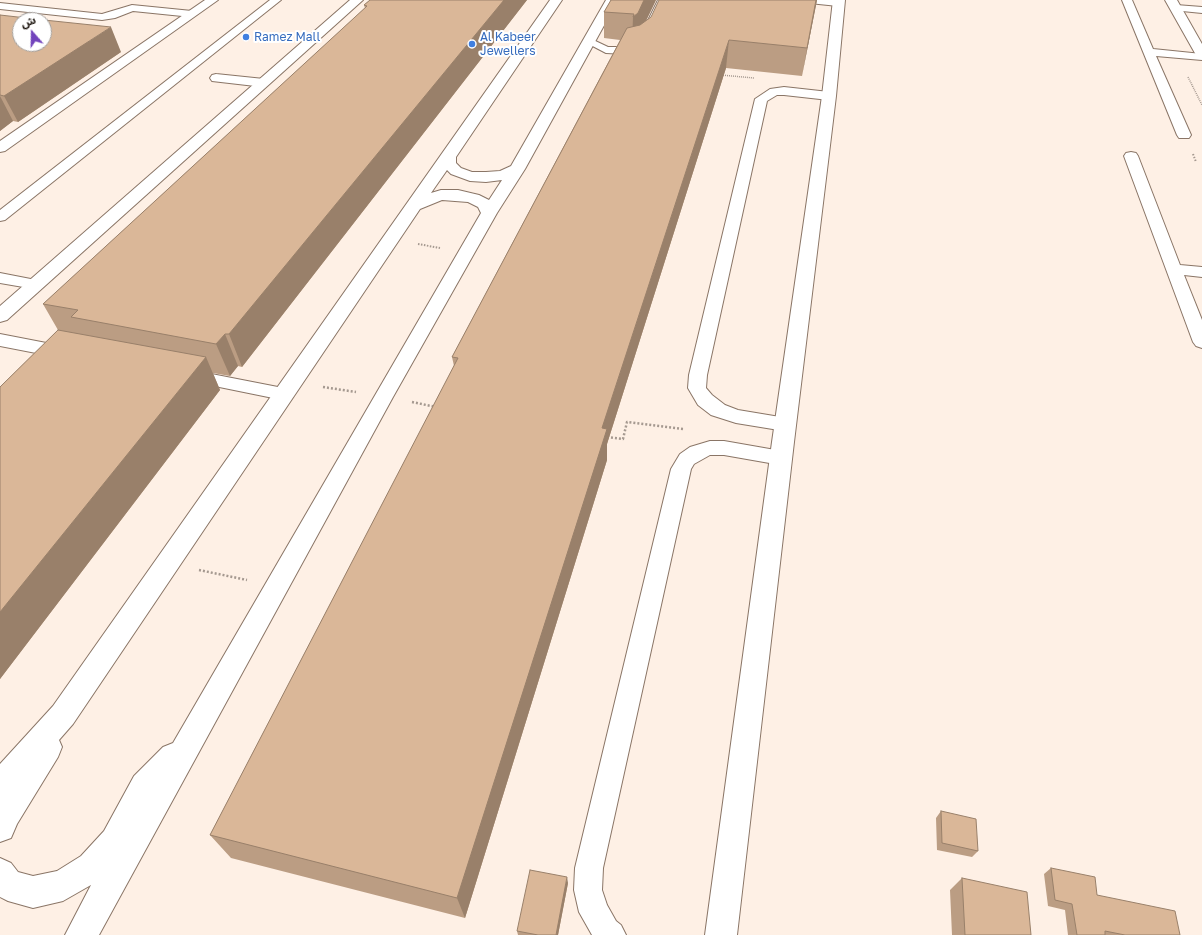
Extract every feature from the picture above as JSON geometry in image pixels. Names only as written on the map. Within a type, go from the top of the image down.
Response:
[{"type":"street","points":[[0,148],[212,0]]},
{"type":"street","points":[[0,316],[357,0]]},
{"type":"street","points":[[0,785],[63,715],[556,0]]},
{"type":"street","points":[[82,935],[383,397],[466,252],[517,169],[612,0]]},
{"type":"street","points":[[721,935],[785,424],[829,96],[838,2]]},
{"type":"street","points":[[1173,4],[1202,56]]},
{"type":"street","points":[[448,155],[448,164],[456,171],[470,176],[486,177],[503,175],[517,169]]},
{"type":"street","points":[[413,207],[425,200],[441,195],[458,195],[474,198],[484,204],[489,213]]},
{"type":"street","points":[[0,827],[6,814],[47,749],[63,715]]},
{"type":"street","points":[[0,874],[8,885],[33,892],[63,885],[92,867],[115,842],[144,786],[170,758],[186,747]]},
{"type":"lane","points":[[0,217],[276,0]]},
{"type":"lane","points":[[589,41],[606,50],[626,51],[634,49],[643,43],[662,0]]},
{"type":"lane","points":[[809,0],[838,2]]},
{"type":"lane","points":[[1127,0],[1184,135]]},
{"type":"lane","points":[[1197,0],[1202,9]]},
{"type":"lane","points":[[1173,4],[1202,9]]},
{"type":"lane","points":[[0,6],[102,17],[112,16],[132,8],[192,14]]},
{"type":"lane","points":[[1149,52],[1202,56]]},
{"type":"lane","points":[[216,78],[264,83]]},
{"type":"lane","points":[[785,424],[736,416],[718,410],[705,400],[697,388],[698,375],[761,99],[774,92],[784,91],[829,96]]},
{"type":"lane","points":[[1131,156],[1202,342]]},
{"type":"lane","points":[[1174,269],[1202,272]]},
{"type":"lane","points":[[0,278],[36,284]]},
{"type":"lane","points":[[0,340],[84,356]]},
{"type":"lane","points":[[176,373],[288,388]]},
{"type":"lane","points":[[611,935],[606,931],[594,912],[588,890],[589,868],[681,469],[687,459],[697,452],[710,448],[724,448],[781,458]]},
{"type":"path","points":[[714,74],[760,79]]},
{"type":"path","points":[[390,240],[466,252]]},
{"type":"path","points":[[288,388],[383,397],[437,407]]},
{"type":"path","points":[[600,435],[623,439],[627,422],[689,430]]},
{"type":"path","points":[[167,563],[277,586]]},
{"type":"building","points":[[370,0],[504,0],[229,334],[225,334],[216,344],[71,317],[78,310],[43,304],[367,6],[364,5]]},
{"type":"building","points":[[611,0],[644,0],[638,13],[633,17],[634,14],[604,12]]},
{"type":"building","points":[[659,0],[816,0],[807,48],[729,40],[602,428],[607,429],[457,898],[210,835],[458,358],[452,357],[627,28],[640,25],[651,17]]},
{"type":"building","points":[[0,15],[12,16],[12,52],[52,52],[52,21],[111,27],[4,96],[0,95]]},
{"type":"building","points":[[58,330],[206,357],[0,612],[0,387]]},
{"type":"building","points":[[941,811],[976,819],[978,851],[942,843]]},
{"type":"building","points":[[1051,868],[1095,877],[1097,895],[1175,911],[1180,935],[1125,935],[1105,931],[1105,935],[1077,935],[1072,904],[1055,900]]},
{"type":"building","points":[[530,870],[567,877],[556,935],[538,935],[517,931]]},
{"type":"building","points":[[962,878],[1027,892],[1031,935],[965,935]]},
{"type":"place","name":"Ramez Mall","points":[[246,37]]},
{"type":"place","name":"Al Kabeer Jewellers","points":[[472,44]]}]
